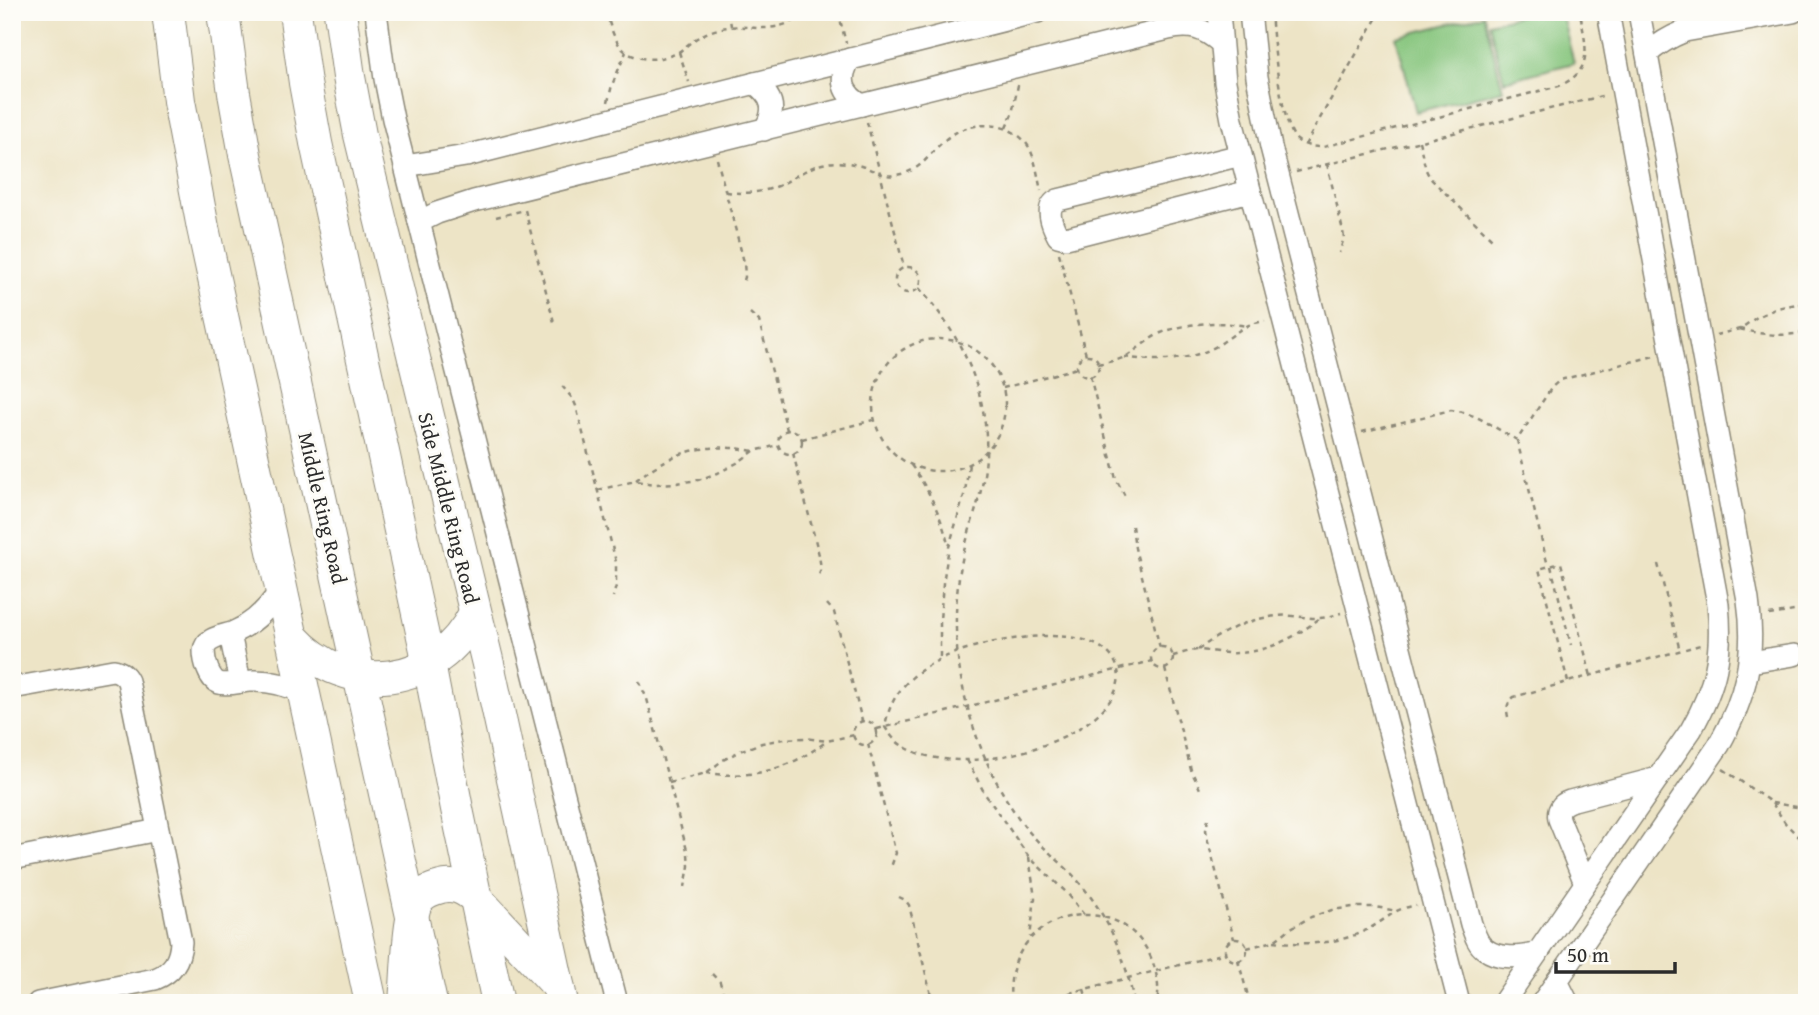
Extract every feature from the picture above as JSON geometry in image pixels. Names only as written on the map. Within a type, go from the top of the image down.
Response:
[{"type":"highway","points":[[168,12],[180,101],[203,228],[371,1003]]},
{"type":"highway","name":"Middle Ring Road","points":[[223,12],[245,155],[431,1003]]},
{"type":"highway","points":[[295,12],[304,83],[316,143],[429,664],[498,1003]]},
{"type":"highway","name":"Side Middle Ring Road","points":[[340,12],[360,135],[475,613],[561,995]]},
{"type":"highway","points":[[292,637],[322,663],[341,671],[360,676],[396,676],[416,670],[439,658],[456,642],[475,613]]},
{"type":"highway","points":[[405,1003],[412,915],[418,900],[431,890],[447,886],[463,888],[476,898],[561,995]]},
{"type":"street","points":[[376,12],[385,79],[405,166],[617,1003]]},
{"type":"street","points":[[405,166],[466,156],[1037,12]]},
{"type":"street","points":[[1219,12],[1225,82],[1241,155],[1459,1003]]},
{"type":"street","points":[[1250,12],[1259,89],[1279,176],[1473,931],[1485,949],[1500,955],[1518,957],[1536,954]]},
{"type":"street","points":[[1503,1003],[1704,707],[1714,682],[1720,640],[1718,604],[1608,12]]},
{"type":"street","points":[[1542,1003],[1709,759],[1733,719],[1744,691],[1750,662],[1750,609],[1639,12]]},
{"type":"street","points":[[1647,54],[1671,36],[1793,12]]},
{"type":"street","points":[[419,222],[474,201],[1182,26],[1210,34],[1221,43]]},
{"type":"street","points":[[850,59],[844,69],[843,80],[846,91],[853,100],[862,105]]},
{"type":"street","points":[[754,83],[763,89],[770,99],[772,110],[764,130]]},
{"type":"street","points":[[1241,155],[1058,200],[1050,206],[1050,211],[1058,236],[1066,238],[1250,191]]},
{"type":"street","points":[[281,589],[260,616],[241,629],[211,640],[205,645],[204,652],[214,680],[225,684],[266,681],[304,693]]},
{"type":"street","points":[[1718,604],[1750,609]]},
{"type":"street","points":[[230,634],[240,681]]},
{"type":"street","points":[[1750,662],[1794,656]]},
{"type":"street","points":[[12,688],[113,670],[126,677],[181,942],[178,961],[164,976],[38,1003]]},
{"type":"street","points":[[1585,884],[1559,819],[1560,807],[1570,801],[1658,778]]},
{"type":"street","points":[[12,859],[158,830]]},
{"type":"street","points":[[1557,981],[1568,1003]]},
{"type":"path","points":[[606,12],[614,34],[626,52],[653,59],[680,52],[703,35],[731,26],[771,28],[798,20],[808,12]]},
{"type":"path","points":[[729,12],[731,26]]},
{"type":"path","points":[[838,12],[850,59]]},
{"type":"path","points":[[1271,12],[1279,82],[1288,122],[1297,139],[1314,147],[1323,147],[1546,90],[1571,81],[1580,72],[1585,61],[1586,49],[1580,12]]},
{"type":"path","points":[[1305,145],[1380,12]]},
{"type":"path","points":[[606,121],[612,85],[626,52]]},
{"type":"path","points":[[680,52],[689,83],[690,100]]},
{"type":"path","points":[[1006,128],[1017,98],[1017,66]]},
{"type":"path","points":[[1279,176],[1622,91]]},
{"type":"path","points":[[862,105],[904,267]]},
{"type":"path","points":[[726,192],[744,194],[761,191],[778,186],[809,168],[827,163],[846,163],[864,167],[880,175],[896,175],[911,171],[925,162],[949,136],[966,127],[986,124],[1006,128],[1019,136],[1029,147],[1043,197],[1050,206]]},
{"type":"path","points":[[1419,141],[1427,175],[1495,242]]},
{"type":"path","points":[[713,142],[744,262],[743,283]]},
{"type":"path","points":[[1327,164],[1344,238],[1339,253]]},
{"type":"path","points":[[496,217],[525,210],[555,326]]},
{"type":"path","points":[[1058,236],[1060,257],[1086,355]]},
{"type":"path","points":[[911,266],[920,275],[919,288],[913,292],[899,290],[895,284],[894,277],[904,267],[911,266]]},
{"type":"path","points":[[919,288],[934,304],[960,342],[980,395],[985,423],[986,451],[981,494],[958,583],[957,652],[967,707],[986,760],[1023,824],[1070,872],[1105,918],[1119,947],[1134,1003]]},
{"type":"path","points":[[1700,338],[1740,329],[1777,308],[1807,302]]},
{"type":"path","points":[[750,313],[759,321],[787,430]]},
{"type":"path","points":[[1098,364],[1124,357],[1161,334],[1182,327],[1203,323],[1247,326],[1210,349],[1189,356],[1168,360],[1124,357]]},
{"type":"path","points":[[1740,329],[1760,334],[1782,335],[1807,332]]},
{"type":"path","points":[[940,338],[960,342],[975,349],[988,359],[1003,388],[1006,405],[997,438],[969,464],[955,469],[926,470],[911,465],[894,454],[881,438],[874,419],[872,400],[877,380],[887,363],[902,350],[920,341],[940,338]]},
{"type":"path","points":[[1517,440],[1552,387],[1560,380],[1671,352]]},
{"type":"path","points":[[1086,355],[1094,357],[1098,364],[1097,372],[1090,376],[1082,375],[1077,368],[1077,362],[1086,355]]},
{"type":"path","points":[[1003,388],[1077,368]]},
{"type":"path","points":[[1090,376],[1116,479],[1125,496]]},
{"type":"path","points":[[562,386],[576,407],[616,562],[618,574],[612,597]]},
{"type":"path","points":[[1346,436],[1451,410],[1472,415],[1517,440],[1571,645]]},
{"type":"path","points":[[802,439],[874,419]]},
{"type":"path","points":[[787,430],[798,433],[802,439],[802,445],[793,453],[787,453],[779,445],[780,436],[787,430]]},
{"type":"path","points":[[635,481],[670,458],[690,451],[722,447],[754,451],[779,445]]},
{"type":"path","points":[[598,490],[635,481],[667,484],[698,480],[718,473],[754,451]]},
{"type":"path","points":[[793,453],[821,562],[819,575]]},
{"type":"path","points":[[940,658],[943,583],[969,464]]},
{"type":"path","points":[[911,465],[935,504],[949,547]]},
{"type":"path","points":[[1132,526],[1160,648]]},
{"type":"path","points":[[1568,682],[1539,569],[1561,563],[1591,676]]},
{"type":"path","points":[[1658,564],[1680,651]]},
{"type":"path","points":[[827,604],[834,612],[862,721]]},
{"type":"path","points":[[1750,609],[1807,609]]},
{"type":"path","points":[[1173,656],[1198,650],[1241,653],[1263,649],[1293,637],[1320,618],[1277,615],[1255,620],[1235,626],[1198,650]]},
{"type":"path","points":[[1042,635],[1086,640],[1112,657],[1119,669],[1118,684],[1103,710],[1067,735],[1014,755],[986,760],[930,757],[901,746],[885,727],[891,705],[897,695],[916,675],[940,658],[1013,638],[1042,635]]},
{"type":"path","points":[[1508,717],[1508,702],[1514,697],[1720,640]]},
{"type":"path","points":[[1160,648],[1168,649],[1173,656],[1171,664],[1165,669],[1157,668],[1152,661],[1155,650],[1160,648]]},
{"type":"path","points":[[877,729],[1152,661]]},
{"type":"path","points":[[1165,669],[1191,770],[1200,789]]},
{"type":"path","points":[[639,681],[648,699],[688,854],[685,887]]},
{"type":"path","points":[[862,721],[868,721],[877,729],[874,741],[868,744],[862,744],[854,736],[855,727],[862,721]]},
{"type":"path","points":[[706,773],[723,760],[762,743],[806,738],[827,741],[854,736]]},
{"type":"path","points":[[669,783],[706,773],[749,775],[770,771],[800,759],[827,741]]},
{"type":"path","points":[[868,744],[896,853],[891,867]]},
{"type":"path","points":[[1709,759],[1772,803],[1786,824],[1807,845]]},
{"type":"path","points":[[967,760],[992,805],[1029,857],[1068,894],[1084,915]]},
{"type":"path","points":[[1772,803],[1807,811]]},
{"type":"path","points":[[1208,818],[1208,841],[1234,939]]},
{"type":"path","points":[[1029,857],[1035,898],[1030,938]]},
{"type":"path","points":[[899,897],[909,905],[933,1003]]},
{"type":"path","points":[[1247,948],[1274,941],[1301,922],[1332,910],[1376,907],[1397,911],[1360,933],[1339,940],[1317,944],[1274,941]]},
{"type":"path","points":[[1011,1003],[1012,970],[1019,953],[1030,938],[1046,925],[1064,918],[1084,915],[1105,918],[1123,926],[1138,938],[1149,953],[1156,971],[1157,1003]]},
{"type":"path","points":[[1234,939],[1242,941],[1247,948],[1245,956],[1238,960],[1231,959],[1226,953],[1226,947],[1234,939]]},
{"type":"path","points":[[1030,1003],[1226,953]]},
{"type":"path","points":[[1238,960],[1250,1003]]},
{"type":"path","points":[[712,974],[720,982],[726,1003]]},
{"type":"path","points":[[1084,989],[1088,1003]]},
{"type":"green space","points":[[1533,12],[1561,12],[1574,63],[1504,81],[1489,23]]},
{"type":"green space","points":[[1484,15],[1503,90],[1416,112],[1396,37]]}]
